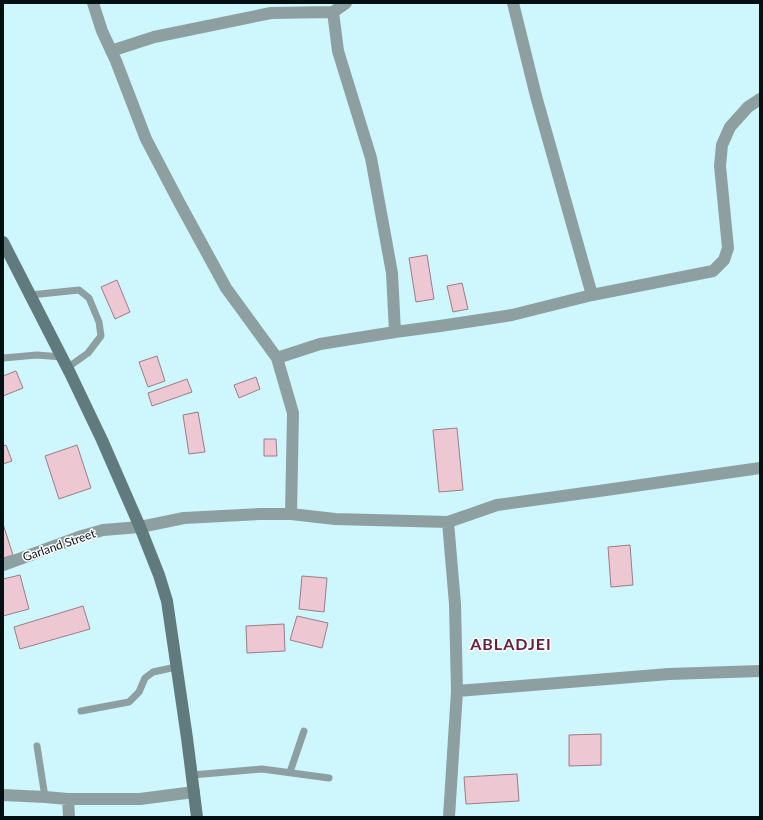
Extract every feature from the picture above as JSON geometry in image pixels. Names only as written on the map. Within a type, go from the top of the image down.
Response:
[{"type":"street","points":[[93,3],[102,31],[146,139],[226,288],[278,358],[292,413],[291,514]]},
{"type":"street","points":[[111,51],[154,37],[271,13],[333,12],[346,3]]},
{"type":"street","points":[[513,3],[536,96],[592,295]]},
{"type":"street","points":[[333,12],[338,51],[371,158],[392,273],[395,332]]},
{"type":"street","points":[[278,358],[320,344],[512,315],[592,295],[713,272],[724,260],[728,248],[720,166],[722,145],[730,127],[748,108],[760,99]]},
{"type":"street","points":[[3,242],[65,363],[102,440],[159,574],[167,601],[197,817]]},
{"type":"street","points":[[449,817],[458,691],[455,604],[448,522],[497,505],[760,468]]},
{"type":"street","name":"Garland Street","points":[[3,565],[82,536],[103,530],[140,527],[184,518],[291,514],[343,519],[448,522]]},
{"type":"street","points":[[458,691],[669,674],[760,671]]},
{"type":"street","points":[[3,795],[68,799],[140,799],[194,792]]},
{"type":"street","points":[[68,799],[69,817]]},
{"type":"lane","points":[[3,358],[38,355],[65,363],[88,354],[101,336],[99,322],[89,298],[79,290],[30,295]]},
{"type":"lane","points":[[81,712],[129,702],[139,692],[145,678],[152,672],[176,668]]},
{"type":"lane","points":[[290,772],[304,731]]},
{"type":"lane","points":[[37,746],[45,797]]},
{"type":"lane","points":[[192,775],[262,769],[329,778]]},
{"type":"building","points":[[427,255],[434,299],[416,302],[409,258]]},
{"type":"building","points":[[117,280],[130,312],[115,319],[101,287]]},
{"type":"building","points":[[462,283],[468,309],[453,312],[447,286]]},
{"type":"building","points":[[157,356],[165,381],[148,387],[139,362]]},
{"type":"building","points":[[16,371],[23,388],[3,396],[3,376]]},
{"type":"building","points":[[256,377],[260,389],[239,398],[234,385]]},
{"type":"building","points":[[187,379],[192,392],[152,406],[148,393]]},
{"type":"building","points":[[198,412],[205,452],[189,454],[183,415]]},
{"type":"building","points":[[457,428],[463,490],[439,492],[433,430]]},
{"type":"building","points":[[264,439],[276,439],[277,456],[264,456]]},
{"type":"building","points":[[6,445],[12,461],[3,464],[3,446]]},
{"type":"building","points":[[77,445],[91,488],[59,499],[45,456]]},
{"type":"building","points":[[3,524],[13,555],[3,558]]},
{"type":"building","points":[[630,545],[633,585],[611,587],[608,547]]},
{"type":"building","points":[[20,575],[29,609],[3,616],[3,579]]},
{"type":"building","points":[[302,576],[327,578],[324,612],[299,609]]},
{"type":"building","points":[[83,606],[90,629],[20,649],[14,627]]},
{"type":"building","points":[[297,616],[328,623],[322,648],[290,640]]},
{"type":"building","points":[[284,624],[285,651],[247,653],[246,626]]},
{"type":"building","points":[[601,734],[601,765],[569,766],[569,735]]},
{"type":"building","points":[[517,774],[519,801],[466,804],[464,777]]},
{"type":"district","name":"ABLADJEI","points":[[511,643]]}]
